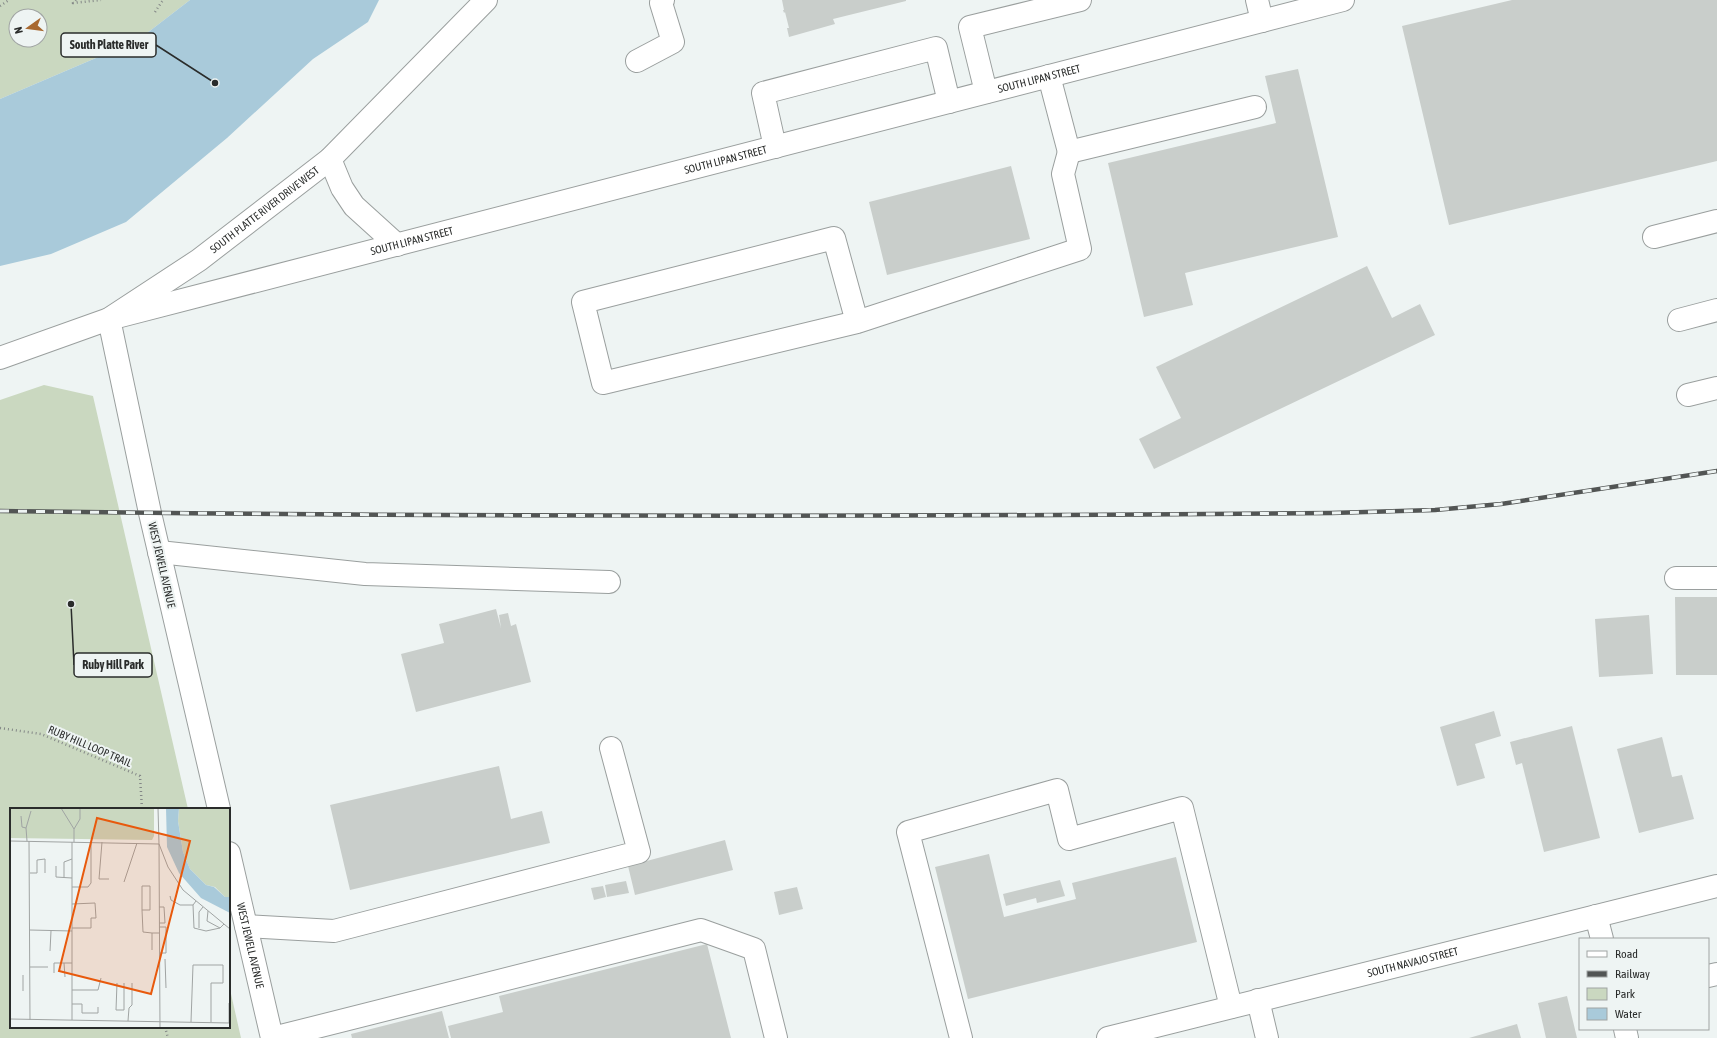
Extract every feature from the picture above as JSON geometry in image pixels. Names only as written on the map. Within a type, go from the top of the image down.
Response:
[{"type":"street","name":"SOUTH PLATTE RIVER DRIVE WEST","points":[[0,358],[109,320],[199,260],[330,159],[486,0]]},
{"type":"street","points":[[637,61],[672,42],[661,3],[663,0]]},
{"type":"street","points":[[986,92],[970,27],[1080,0]]},
{"type":"street","points":[[1257,0],[1262,21]]},
{"type":"street","name":"SOUTH LIPAN STREET","points":[[109,320],[1343,0]]},
{"type":"street","points":[[775,147],[763,93],[928,50],[936,48],[949,102]]},
{"type":"street","points":[[857,322],[834,238],[583,302],[603,383],[857,322],[1080,249],[1063,174],[1068,152],[1049,76]]},
{"type":"street","points":[[1068,152],[1254,107]]},
{"type":"street","points":[[330,159],[342,188],[354,206],[397,245]]},
{"type":"street","points":[[1654,237],[1717,221]]},
{"type":"street","points":[[1679,320],[1717,310]]},
{"type":"street","name":"WEST JEWELL AVENUE","points":[[109,320],[159,552],[219,808]]},
{"type":"street","points":[[1688,395],[1717,388]]},
{"type":"street","points":[[159,552],[365,574],[609,582]]},
{"type":"street","points":[[1676,578],[1717,578]]},
{"type":"street","points":[[246,926],[334,931],[639,852],[611,748]]},
{"type":"street","points":[[961,1038],[908,832],[1057,790],[1069,839],[1182,808],[1231,1007]]},
{"type":"street","name":"WEST JEWELL AVENUE","points":[[230,857],[272,1038]]},
{"type":"street","name":"SOUTH NAVAJO STREET","points":[[1108,1038],[1717,886]]},
{"type":"street","points":[[1596,916],[1602,938]]},
{"type":"street","points":[[272,1038],[701,930],[754,949],[776,1038]]},
{"type":"street","points":[[1258,1000],[1266,1038]]},
{"type":"path","points":[[0,6],[9,0]]},
{"type":"path","points":[[76,0],[73,3],[102,0]]},
{"type":"path","points":[[155,12],[163,0]]},
{"type":"path","name":"RUBY HILL LOOP TRAIL","points":[[0,728],[41,734],[140,776],[142,808]]},
{"type":"path","points":[[165,1028],[168,1038]]},
{"type":"green space","points":[[0,0],[190,0],[138,40],[0,99]]},
{"type":"green space","points":[[44,385],[93,396],[188,808],[10,808],[10,1028],[230,1028],[230,989],[241,1038],[0,1038],[0,400]]},
{"type":"water","points":[[190,0],[379,0],[368,22],[313,59],[227,138],[126,222],[51,254],[0,266],[0,99],[138,40]]},
{"type":"building","points":[[782,0],[906,1],[833,19],[835,24],[789,37],[787,28],[789,28],[785,12],[784,13],[783,10]]},
{"type":"building","points":[[1512,0],[1717,0],[1717,161],[1449,225],[1402,26]]},
{"type":"building","points":[[1298,69],[1338,237],[1185,273],[1193,305],[1144,317],[1108,163],[1276,123],[1265,76]]},
{"type":"building","points":[[1011,166],[1030,239],[887,275],[869,202]]},
{"type":"building","points":[[1367,266],[1392,318],[1420,304],[1435,335],[1154,469],[1139,439],[1181,418],[1156,367]]},
{"type":"building","points":[[1675,597],[1717,597],[1717,675],[1676,675]]},
{"type":"building","points":[[496,609],[501,628],[499,615],[508,613],[511,626],[516,624],[531,682],[416,712],[401,654],[444,643],[439,624]]},
{"type":"building","points":[[1649,615],[1653,674],[1599,677],[1595,619]]},
{"type":"building","points":[[1494,711],[1501,736],[1475,744],[1485,778],[1457,786],[1440,727]]},
{"type":"building","points":[[1572,726],[1600,838],[1544,852],[1522,763],[1516,765],[1510,742]]},
{"type":"building","points":[[1662,737],[1672,777],[1682,775],[1694,819],[1639,833],[1617,749]]},
{"type":"building","points":[[499,766],[511,819],[542,811],[550,843],[350,890],[330,805]]},
{"type":"building","points":[[725,840],[733,870],[635,895],[628,866]]},
{"type":"building","points":[[989,854],[1004,917],[1076,899],[1072,883],[1176,857],[1197,942],[968,999],[935,867]]},
{"type":"building","points":[[1060,880],[1065,896],[1037,903],[1036,898],[1006,906],[1003,894]]},
{"type":"building","points":[[626,881],[629,893],[607,897],[605,885]]},
{"type":"building","points":[[603,886],[606,897],[594,900],[591,888]]},
{"type":"building","points":[[797,887],[803,909],[779,915],[774,892]]},
{"type":"building","points":[[707,944],[731,1038],[451,1038],[448,1026],[503,1012],[499,996]]},
{"type":"building","points":[[1567,996],[1577,1038],[1546,1038],[1538,1003]]},
{"type":"building","points":[[442,1011],[449,1038],[352,1038],[351,1034]]},
{"type":"building","points":[[1517,1024],[1521,1038],[1469,1038]]},
{"type":"railway","points":[[0,511],[666,516],[1331,513],[1435,510],[1501,504],[1717,471]]},
{"type":"place","name":"South Platte River","points":[[215,83]]},
{"type":"place","name":"Ruby Hill Park","points":[[71,604]]}]
